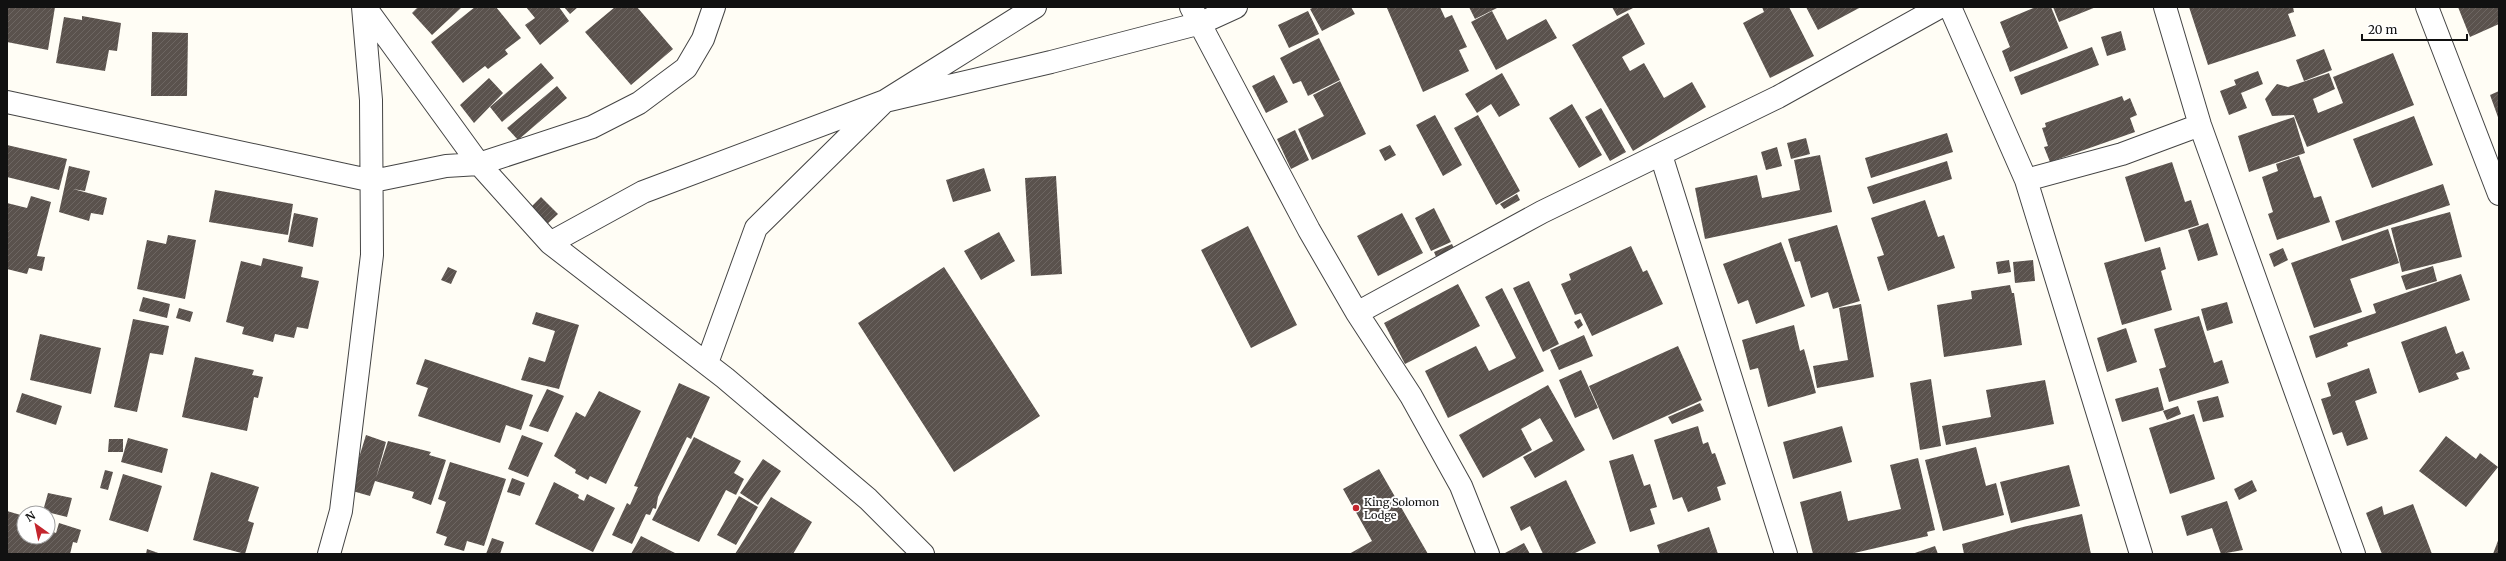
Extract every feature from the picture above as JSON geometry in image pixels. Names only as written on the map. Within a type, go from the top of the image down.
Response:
[{"type":"street","points":[[364,7],[479,164],[550,243],[707,363],[868,499],[922,554]]},
{"type":"street","points":[[329,554],[341,511],[372,255],[373,181],[371,100],[364,7]]},
{"type":"street","points":[[7,102],[373,181],[446,166],[479,164],[592,127],[639,103],[686,68],[703,39],[714,7]]},
{"type":"street","points":[[707,363],[756,228],[885,101],[1035,7]]},
{"type":"street","points":[[550,243],[643,192],[885,101],[1051,62],[1196,15],[1236,7]]},
{"type":"street","points":[[1357,313],[1542,212],[1778,97],[1940,7]]},
{"type":"street","points":[[1950,7],[2026,180],[2140,554]]},
{"type":"street","points":[[2165,7],[2200,125],[2354,554]]},
{"type":"street","points":[[2427,7],[2499,194]]},
{"type":"street","points":[[1196,15],[1309,230],[1357,313],[1411,396],[1461,486],[1488,554]]},
{"type":"street","points":[[2026,180],[2122,154],[2200,125]]},
{"type":"street","points":[[1661,155],[1786,554]]},
{"type":"building","points":[[7,7],[55,7],[48,50],[7,42]]},
{"type":"building","points":[[418,7],[462,7],[432,35],[412,13]]},
{"type":"building","points":[[475,7],[496,7],[521,38],[505,50],[508,54],[488,69],[485,66],[463,83],[431,42]]},
{"type":"building","points":[[526,7],[559,7],[569,21],[540,45],[525,25],[535,18]]},
{"type":"building","points":[[564,7],[578,7],[570,14]]},
{"type":"building","points":[[615,7],[637,7],[673,49],[631,85],[585,32]]},
{"type":"building","points":[[1314,7],[1351,7],[1355,14],[1322,31],[1310,9]]},
{"type":"building","points":[[1440,7],[1445,18],[1452,15],[1467,47],[1459,50],[1469,71],[1423,92],[1387,8]]},
{"type":"building","points":[[1469,7],[1499,7],[1475,19]]},
{"type":"building","points":[[1612,7],[1635,7],[1617,16]]},
{"type":"building","points":[[1762,7],[1789,7],[1814,56],[1770,78],[1743,23],[1764,12]]},
{"type":"building","points":[[1806,7],[1861,7],[1818,30]]},
{"type":"building","points":[[2036,7],[2051,7],[2068,48],[2010,72],[2002,51],[2010,47],[2000,22]]},
{"type":"building","points":[[2053,7],[2096,7],[2059,22]]},
{"type":"building","points":[[2189,7],[2293,7],[2294,12],[2288,14],[2296,36],[2208,65]]},
{"type":"building","points":[[2458,7],[2499,7],[2499,24],[2470,37]]},
{"type":"building","points":[[1308,11],[1319,34],[1289,48],[1278,25]]},
{"type":"building","points":[[1492,11],[1507,40],[1546,19],[1557,38],[1496,70],[1471,22]]},
{"type":"building","points":[[1628,13],[1645,44],[1622,57],[1630,71],[1644,63],[1664,98],[1692,82],[1706,107],[1633,151],[1572,45]]},
{"type":"building","points":[[82,16],[121,23],[117,51],[109,50],[105,71],[56,63],[64,17],[82,20]]},
{"type":"building","points":[[2121,31],[2126,50],[2107,56],[2101,37]]},
{"type":"building","points":[[152,32],[188,33],[187,96],[151,96]]},
{"type":"building","points":[[1319,38],[1340,80],[1308,96],[1301,81],[1293,84],[1280,58]]},
{"type":"building","points":[[2092,47],[2099,65],[2021,95],[2014,77]]},
{"type":"building","points":[[2324,49],[2332,70],[2304,81],[2296,60]]},
{"type":"building","points":[[2393,53],[2414,105],[2307,147],[2294,115],[2272,116],[2265,99],[2277,84],[2288,87],[2329,73],[2335,89],[2313,99],[2318,113],[2343,103],[2333,77]]},
{"type":"building","points":[[541,63],[554,78],[502,122],[490,107]]},
{"type":"building","points":[[2258,71],[2263,84],[2241,93],[2247,108],[2229,115],[2220,91],[2236,85],[2234,80]]},
{"type":"building","points":[[1502,73],[1520,105],[1499,117],[1491,104],[1477,113],[1465,94]]},
{"type":"building","points":[[1274,75],[1288,102],[1266,113],[1252,86]]},
{"type":"building","points":[[489,78],[503,93],[474,123],[460,105]]},
{"type":"building","points":[[1340,81],[1366,134],[1312,160],[1298,129],[1324,116],[1313,95]]},
{"type":"building","points":[[557,86],[567,98],[518,140],[507,128]]},
{"type":"building","points":[[2499,91],[2499,120],[2490,95]]},
{"type":"building","points":[[2122,96],[2124,101],[2130,98],[2137,115],[2130,118],[2135,132],[2050,162],[2044,147],[2048,146],[2042,128],[2046,127],[2045,123]]},
{"type":"building","points":[[1572,104],[1602,155],[1579,168],[1549,118]]},
{"type":"building","points":[[1601,108],[1626,152],[1610,161],[1585,117]]},
{"type":"building","points":[[1435,115],[1462,165],[1443,176],[1416,125]]},
{"type":"building","points":[[1478,115],[1520,191],[1496,205],[1454,128]]},
{"type":"building","points":[[2414,116],[2433,165],[2372,188],[2353,139]]},
{"type":"building","points":[[2294,117],[2305,153],[2249,172],[2238,136]]},
{"type":"building","points":[[1295,130],[1309,160],[1291,169],[1277,139]]},
{"type":"building","points":[[1947,133],[1953,152],[1871,178],[1865,158]]},
{"type":"building","points":[[1806,138],[1810,154],[1791,159],[1787,143]]},
{"type":"building","points":[[7,145],[67,159],[59,190],[7,177]]},
{"type":"building","points":[[1390,145],[1396,155],[1385,161],[1379,150]]},
{"type":"building","points":[[1777,147],[1782,166],[1766,170],[1761,152]]},
{"type":"building","points":[[1820,155],[1832,212],[1705,239],[1695,188],[1757,175],[1762,198],[1800,190],[1794,160]]},
{"type":"building","points":[[2299,156],[2314,198],[2321,196],[2330,222],[2277,240],[2268,214],[2273,212],[2262,177],[2278,171],[2276,164]]},
{"type":"building","points":[[1947,161],[1952,179],[1873,204],[1867,187]]},
{"type":"building","points":[[2172,162],[2185,202],[2191,200],[2199,225],[2145,242],[2125,177]]},
{"type":"building","points":[[69,166],[90,171],[85,191],[73,189],[107,198],[103,215],[91,213],[89,221],[59,212]]},
{"type":"building","points":[[984,168],[991,191],[953,202],[946,180]]},
{"type":"building","points":[[1056,176],[1062,274],[1031,276],[1025,178]]},
{"type":"building","points":[[2443,184],[2450,205],[2342,241],[2335,221]]},
{"type":"building","points":[[215,190],[293,204],[288,235],[209,222]]},
{"type":"building","points":[[1517,194],[1520,200],[1504,209],[1500,204]]},
{"type":"building","points":[[31,196],[51,202],[37,256],[45,257],[42,271],[29,268],[27,274],[7,269],[7,203],[27,208]]},
{"type":"building","points":[[541,197],[558,214],[545,226],[529,209]]},
{"type":"building","points":[[1925,200],[1938,237],[1944,235],[1955,268],[1888,291],[1877,257],[1884,255],[1871,218]]},
{"type":"building","points":[[1434,208],[1451,242],[1431,251],[1415,218]]},
{"type":"building","points":[[2450,212],[2462,257],[2402,272],[2391,228]]},
{"type":"building","points":[[294,213],[318,218],[313,247],[288,242]]},
{"type":"building","points":[[1402,213],[1423,253],[1378,276],[1357,236]]},
{"type":"building","points":[[2208,223],[2218,255],[2198,261],[2188,230]]},
{"type":"building","points":[[1837,225],[1860,301],[1833,309],[1828,292],[1811,298],[1800,261],[1795,262],[1788,239]]},
{"type":"building","points":[[1248,226],[1297,325],[1251,348],[1201,250]]},
{"type":"building","points":[[2388,229],[2399,263],[2350,279],[2362,312],[2314,328],[2291,263]]},
{"type":"building","points":[[999,232],[1015,261],[981,280],[964,251]]},
{"type":"building","points":[[168,235],[196,240],[185,299],[137,289],[147,240],[166,244]]},
{"type":"building","points":[[1781,242],[1805,306],[1756,324],[1748,300],[1738,304],[1723,264]]},
{"type":"building","points":[[1452,244],[1455,250],[1437,259],[1434,252]]},
{"type":"building","points":[[1631,246],[1643,272],[1647,270],[1663,304],[1592,336],[1581,313],[1575,315],[1561,284],[1571,280],[1569,274]]},
{"type":"building","points":[[2160,247],[2166,269],[2161,271],[2172,310],[2122,325],[2104,263]]},
{"type":"building","points":[[2283,248],[2288,260],[2274,267],[2269,254]]},
{"type":"building","points":[[263,258],[303,267],[301,277],[319,281],[308,329],[297,327],[294,338],[275,334],[273,342],[242,334],[244,327],[226,322],[241,261],[261,266]]},
{"type":"building","points":[[2009,260],[2011,272],[1998,274],[1996,262]]},
{"type":"building","points":[[2033,260],[2035,281],[2015,283],[2013,262]]},
{"type":"building","points":[[2433,266],[2437,281],[2406,290],[2401,276]]},
{"type":"building","points":[[448,267],[457,271],[451,284],[441,280]]},
{"type":"building","points":[[944,267],[1040,416],[954,472],[858,323]]},
{"type":"building","points":[[2461,274],[2470,300],[2347,343],[2348,346],[2316,358],[2309,336],[2376,313],[2373,304]]},
{"type":"building","points":[[1529,281],[1559,344],[1543,352],[1513,288]]},
{"type":"building","points":[[1458,284],[1480,326],[1405,364],[1384,323]]},
{"type":"building","points":[[2010,285],[2012,293],[2014,293],[2022,345],[1944,357],[1937,305],[1972,299],[1971,291]]},
{"type":"building","points":[[1502,288],[1544,371],[1448,418],[1425,371],[1476,346],[1489,371],[1516,358],[1485,297]]},
{"type":"building","points":[[143,297],[170,304],[167,318],[139,311]]},
{"type":"building","points":[[2227,302],[2233,323],[2207,331],[2201,309]]},
{"type":"building","points":[[1861,304],[1874,377],[1817,388],[1813,366],[1848,360],[1839,308]]},
{"type":"building","points":[[179,308],[193,312],[190,322],[176,318]]},
{"type":"building","points":[[536,312],[579,325],[559,389],[521,380],[529,357],[545,362],[555,331],[532,324]]},
{"type":"building","points":[[2199,316],[2214,363],[2222,360],[2229,383],[2169,402],[2159,369],[2166,367],[2154,329]]},
{"type":"building","points":[[133,319],[169,326],[163,355],[150,353],[137,412],[114,407]]},
{"type":"building","points":[[1580,319],[1583,325],[1578,329],[1574,322]]},
{"type":"building","points":[[1794,325],[1800,351],[1804,349],[1816,393],[1768,407],[1758,368],[1750,370],[1742,340]]},
{"type":"building","points":[[2446,326],[2456,354],[2463,351],[2470,369],[2456,373],[2459,379],[2419,393],[2401,342]]},
{"type":"building","points":[[2126,328],[2137,362],[2107,372],[2097,338]]},
{"type":"building","points":[[40,334],[101,348],[91,394],[30,380]]},
{"type":"building","points":[[1584,335],[1593,356],[1559,370],[1550,350]]},
{"type":"building","points":[[1678,346],[1702,400],[1613,440],[1589,386]]},
{"type":"building","points":[[195,357],[254,370],[252,375],[263,377],[258,398],[254,397],[247,431],[182,417]]},
{"type":"building","points":[[425,359],[533,395],[521,430],[506,425],[500,443],[418,416],[428,388],[416,384]]},
{"type":"building","points":[[2369,368],[2377,393],[2355,401],[2368,439],[2347,446],[2342,432],[2333,435],[2321,399],[2331,396],[2327,383]]},
{"type":"building","points":[[1581,370],[1598,408],[1575,418],[1559,380]]},
{"type":"building","points":[[1931,379],[1941,446],[1920,450],[1910,383]]},
{"type":"building","points":[[2045,380],[2054,424],[1946,445],[1942,426],[1991,417],[1986,390]]},
{"type":"building","points":[[679,383],[710,397],[691,439],[687,437],[658,497],[656,509],[653,508],[650,515],[646,514],[632,544],[612,535],[627,503],[630,505],[638,487],[634,486]]},
{"type":"building","points":[[1548,385],[1585,450],[1535,478],[1523,457],[1553,441],[1540,418],[1521,429],[1532,450],[1483,478],[1459,435]]},
{"type":"building","points":[[2158,387],[2164,410],[2122,422],[2115,399]]},
{"type":"building","points":[[547,389],[564,396],[548,432],[529,426]]},
{"type":"building","points":[[599,391],[641,411],[606,484],[590,476],[588,480],[575,473],[576,470],[554,456],[576,412],[585,417]]},
{"type":"building","points":[[22,393],[62,406],[56,425],[16,412]]},
{"type":"building","points":[[2218,396],[2224,417],[2203,422],[2197,401]]},
{"type":"building","points":[[1700,403],[1704,411],[1672,424],[1668,417]]},
{"type":"building","points":[[2178,406],[2181,414],[2167,420],[2163,411]]},
{"type":"building","points":[[2194,414],[2215,479],[2170,494],[2149,428]]},
{"type":"building","points":[[1698,426],[1703,444],[1708,442],[1712,454],[1715,453],[1726,484],[1717,487],[1721,500],[1688,512],[1682,497],[1673,500],[1654,440]]},
{"type":"building","points":[[1842,426],[1852,462],[1793,479],[1783,442]]},
{"type":"building","points":[[366,435],[386,442],[376,478],[388,441],[431,452],[429,455],[446,460],[431,505],[412,498],[414,492],[375,481],[370,496],[349,490]]},
{"type":"building","points":[[522,435],[543,443],[528,477],[508,469]]},
{"type":"building","points":[[2446,436],[2476,459],[2480,453],[2498,467],[2466,507],[2419,471]]},
{"type":"building","points":[[694,437],[741,461],[734,473],[744,479],[736,495],[726,490],[699,542],[652,520]]},
{"type":"building","points":[[128,438],[168,449],[162,473],[121,462]]},
{"type":"building","points":[[109,439],[123,439],[123,452],[108,452]]},
{"type":"building","points":[[1976,447],[1986,486],[1996,483],[2004,515],[1943,531],[1925,460]]},
{"type":"building","points":[[1633,454],[1644,486],[1650,484],[1657,507],[1650,509],[1655,524],[1630,532],[1609,461]]},
{"type":"building","points":[[1918,458],[1935,530],[1927,532],[1928,536],[1850,554],[1813,554],[1800,502],[1841,491],[1848,521],[1901,509],[1890,465]]},
{"type":"building","points":[[763,459],[781,471],[758,505],[740,493]]},
{"type":"building","points":[[450,462],[506,479],[484,546],[467,541],[464,551],[444,545],[447,537],[436,533],[446,502],[438,499]]},
{"type":"building","points":[[2069,465],[2080,506],[2011,523],[2000,482]]},
{"type":"building","points":[[1379,469],[1428,554],[1349,554],[1372,541],[1343,489]]},
{"type":"building","points":[[105,470],[113,472],[108,490],[100,488]]},
{"type":"building","points":[[211,472],[259,487],[248,521],[254,523],[245,554],[193,540]]},
{"type":"building","points":[[123,474],[162,486],[148,532],[109,520]]},
{"type":"building","points":[[512,478],[525,483],[520,496],[507,492]]},
{"type":"building","points":[[1566,480],[1596,543],[1573,554],[1543,554],[1530,526],[1521,531],[1510,507]]},
{"type":"building","points":[[2252,480],[2257,491],[2239,500],[2234,489]]},
{"type":"building","points":[[554,482],[579,495],[578,498],[584,501],[587,494],[615,508],[593,552],[535,524]]},
{"type":"building","points":[[48,493],[72,498],[67,517],[56,514],[56,505],[45,505]]},
{"type":"building","points":[[739,496],[758,507],[736,545],[717,535]]},
{"type":"building","points":[[771,497],[812,522],[793,554],[735,554]]},
{"type":"building","points":[[2227,501],[2243,550],[2221,554],[2212,528],[2187,536],[2181,516]]},
{"type":"building","points":[[2413,504],[2432,554],[2382,554],[2366,513],[2382,506],[2384,515]]},
{"type":"building","points":[[7,511],[16,514],[16,545],[56,545],[56,533],[59,523],[81,530],[77,543],[73,542],[70,554],[7,554]]},
{"type":"building","points":[[2082,514],[2091,554],[1964,554],[1962,544],[2023,527]]},
{"type":"building","points":[[1709,527],[1718,554],[1660,554],[1657,545]]},
{"type":"building","points":[[641,536],[677,554],[631,554]]},
{"type":"building","points":[[492,538],[504,542],[500,554],[486,554]]},
{"type":"building","points":[[2499,538],[2499,554],[2493,554]]},
{"type":"building","points":[[1524,543],[1530,554],[1503,554]]},
{"type":"building","points":[[1935,546],[1938,554],[1912,554]]},
{"type":"building","points":[[147,549],[161,554],[146,554]]},
{"type":"place","name":"King Solomon Lodge","points":[[1356,508]]}]
